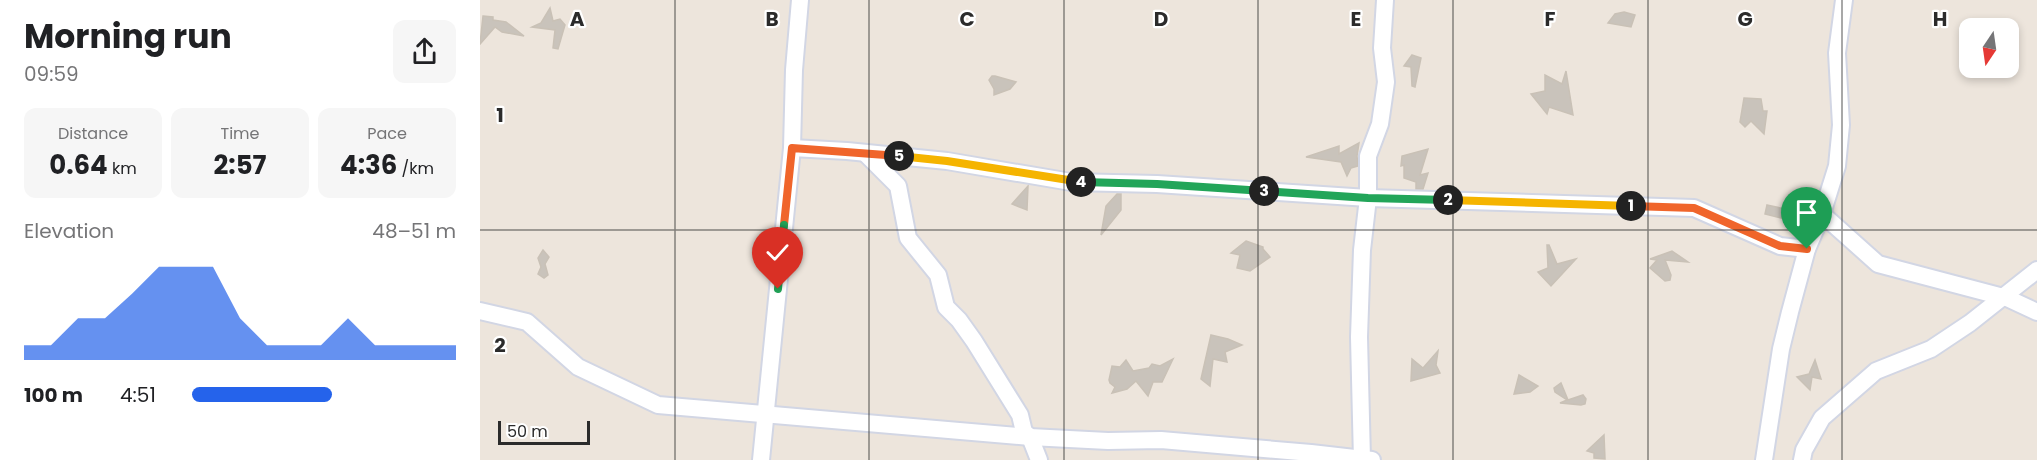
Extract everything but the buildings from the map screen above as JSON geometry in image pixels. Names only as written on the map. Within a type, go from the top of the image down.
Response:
[{"type":"street","points":[[761,460],[792,148],[794,70],[800,0]]},
{"type":"street","points":[[480,311],[527,322],[578,367],[658,405],[1029,437],[1108,441],[1161,440],[1365,460],[1359,337],[1362,250],[1368,198],[1368,156],[1380,124],[1386,82],[1382,48],[1384,0]]},
{"type":"street","points":[[1764,460],[1781,349],[1807,249],[1822,214],[1837,166],[1842,125],[1838,53],[1844,0]]},
{"type":"street","points":[[792,148],[947,161],[1071,182],[1157,184],[1368,198],[1694,208],[1780,246],[1807,249]]},
{"type":"street","points":[[865,153],[898,186],[908,238],[938,275],[946,307],[959,320],[986,359],[1020,415],[1024,432],[1029,437],[1039,460]]},
{"type":"street","points":[[1822,214],[1878,264],[2003,297],[2037,312]]},
{"type":"street","points":[[1802,460],[1804,450],[1822,418],[1876,371],[1931,349],[1970,323],[2037,270]]},
{"type":"route","points":[[778,289],[792,148],[947,161],[1071,182],[1157,184],[1368,198],[1694,208],[1780,246],[1807,249]]}]
